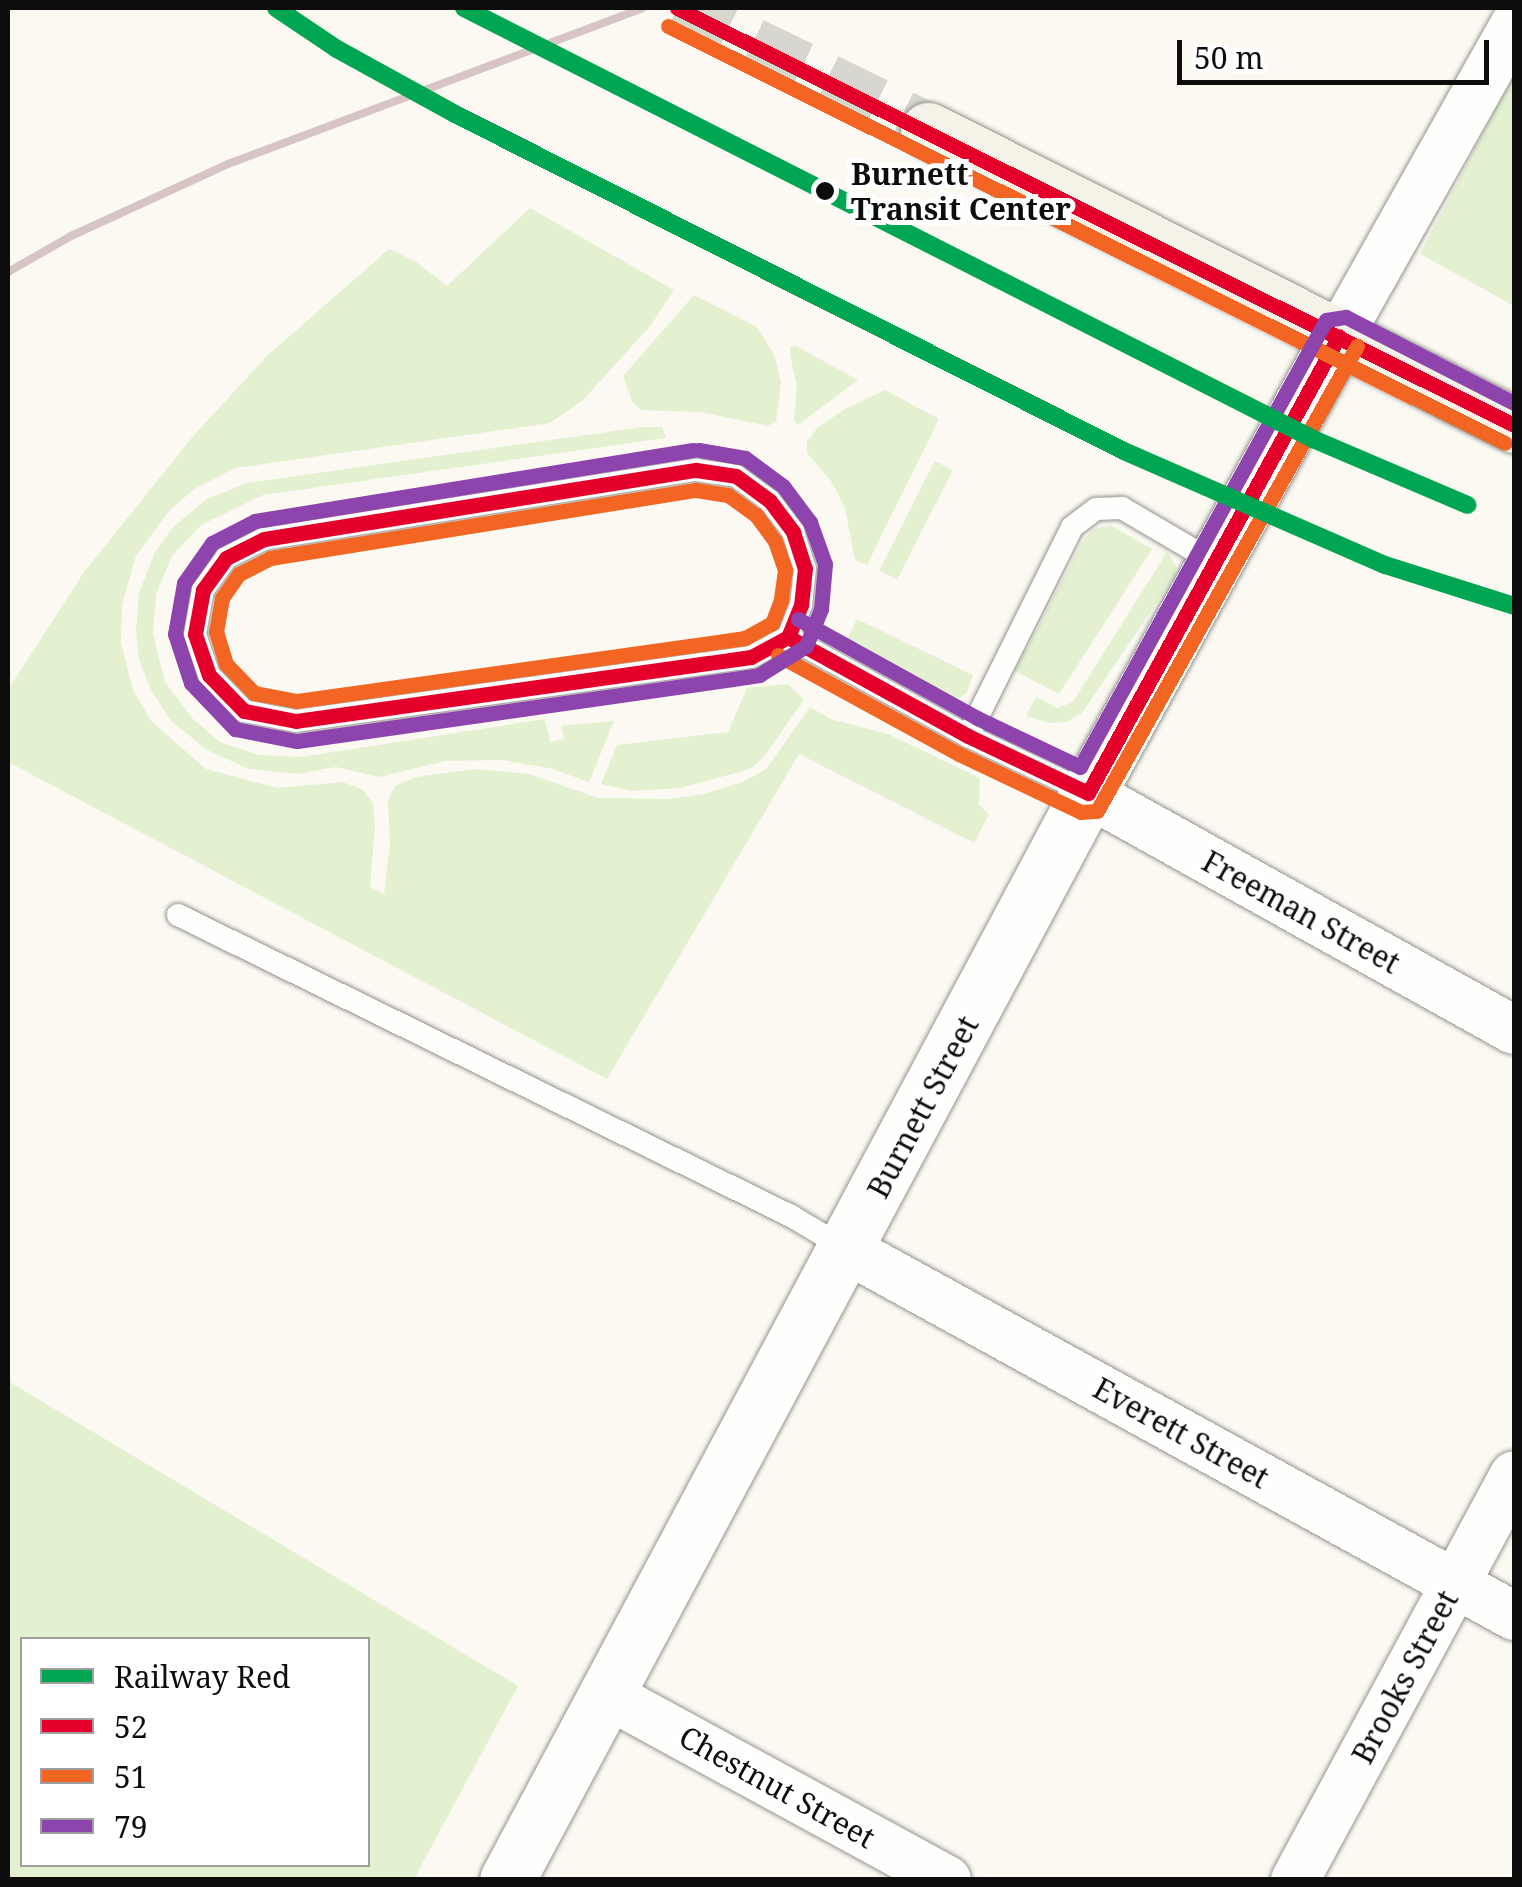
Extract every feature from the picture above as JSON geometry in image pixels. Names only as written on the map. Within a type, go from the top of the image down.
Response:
[{"type":"main road","points":[[928,130],[1514,425]]},
{"type":"street","points":[[1339,336],[1514,25]]},
{"type":"street","name":"Burnett Street","points":[[508,1880],[848,1250],[1088,794],[1339,336]]},
{"type":"street","name":"Freeman Street","points":[[1088,794],[1514,1030]]},
{"type":"street","name":"Everett Street","points":[[848,1250],[1514,1616]]},
{"type":"street","name":"Brooks Street","points":[[1296,1880],[1514,1475]]},
{"type":"street","name":"Chestnut Street","points":[[608,1695],[947,1880]]},
{"type":"lane","points":[[696,470],[736,476],[770,501],[793,532],[805,568],[801,605],[788,637],[751,657],[296,721],[244,711],[208,675],[194,634],[203,590],[226,558],[264,539],[696,470]]},
{"type":"lane","points":[[968,736],[1072,528],[1096,509],[1122,508],[1217,564]]},
{"type":"lane","points":[[788,637],[968,736],[1088,794]]},
{"type":"lane","points":[[178,916],[791,1216],[848,1250]]},
{"type":"green space","points":[[1514,74],[1514,306],[1420,254]]},
{"type":"green space","points":[[530,208],[674,290],[651,325],[583,400],[550,423],[235,468],[194,489],[168,512],[136,556],[122,605],[121,643],[133,690],[151,721],[206,769],[277,788],[342,782],[362,789],[373,803],[375,826],[370,887],[384,894],[390,844],[388,801],[395,786],[416,777],[476,769],[529,774],[598,798],[670,799],[703,794],[743,782],[766,769],[810,707],[831,719],[888,734],[980,778],[979,805],[989,814],[974,843],[799,754],[607,1079],[8,762],[8,690],[84,572],[194,435],[268,355],[389,249],[415,261],[447,286]]},
{"type":"green space","points":[[694,295],[757,327],[775,357],[781,382],[776,422],[767,426],[700,412],[641,410],[633,403],[623,376]]},
{"type":"green space","points":[[796,346],[858,380],[798,425],[794,420],[797,388],[790,354],[790,347]]},
{"type":"green space","points":[[885,390],[939,419],[867,565],[855,560],[845,508],[831,481],[807,453],[807,442],[817,428],[845,409]]},
{"type":"green space","points":[[662,427],[666,438],[263,495],[201,525],[172,556],[156,594],[153,634],[165,682],[193,719],[220,742],[259,755],[301,757],[545,719],[550,742],[564,739],[561,726],[614,721],[589,782],[549,768],[501,760],[445,761],[379,777],[336,767],[298,774],[249,769],[207,750],[171,721],[151,690],[139,660],[139,593],[155,552],[173,527],[207,499],[247,483]]},
{"type":"green space","points":[[935,461],[953,470],[897,580],[879,571]]},
{"type":"green space","points":[[1110,525],[1152,549],[1059,694],[1015,671],[1083,541],[1093,530]]},
{"type":"green space","points":[[1167,552],[1176,566],[1175,576],[1082,713],[1066,722],[1049,723],[1026,716],[1036,697],[1057,708],[1073,702]]},
{"type":"green space","points":[[857,619],[973,675],[967,692],[960,698],[949,696],[846,641]]},
{"type":"green space","points":[[788,684],[804,700],[764,757],[750,769],[680,788],[633,791],[601,784],[617,745],[728,732],[747,688]]},
{"type":"green space","points":[[8,1381],[518,1686],[414,1879],[8,1879]]},
{"type":"tunnel","points":[[677,8],[928,130]]},
{"type":"railway","points":[[8,272],[71,236],[228,164],[642,8]]},
{"type":"rail line","name":"Red","points":[[276,8],[337,49],[455,114],[1124,451],[1385,565],[1514,606]]},
{"type":"rail line","name":"Red","points":[[464,8],[1313,439],[1468,505]]},
{"type":"transit line","name":"52","points":[[677,8],[1514,425]]},
{"type":"transit line","name":"51","points":[[668,26],[1505,443]]},
{"type":"transit line","name":"79","points":[[798,619],[977,718],[1080,767],[1326,320],[1346,317],[1514,403]]},
{"type":"transit line","name":"52","points":[[788,637],[968,736],[1088,793],[1339,336]]},
{"type":"transit line","name":"51","points":[[778,655],[959,754],[1081,812],[1097,811],[1357,346]]},
{"type":"transit line","name":"79","points":[[693,450],[255,521],[212,543],[184,583],[175,634],[191,683],[235,729],[297,741],[759,675],[806,646],[821,609],[825,564],[810,522],[783,486],[745,458],[699,450]]},
{"type":"transit line","name":"52","points":[[696,470],[736,476],[770,501],[793,532],[805,568],[801,605],[788,637],[751,657],[296,721],[244,711],[209,675],[195,634],[203,590],[226,558],[264,539],[696,470]]},
{"type":"transit line","name":"51","points":[[696,490],[728,495],[756,515],[775,541],[785,570],[781,600],[772,623],[745,638],[297,701],[254,693],[226,664],[216,632],[222,598],[239,574],[270,558],[696,490]]},
{"type":"place","name":"Burnett Transit Center","points":[[825,191]]}]
